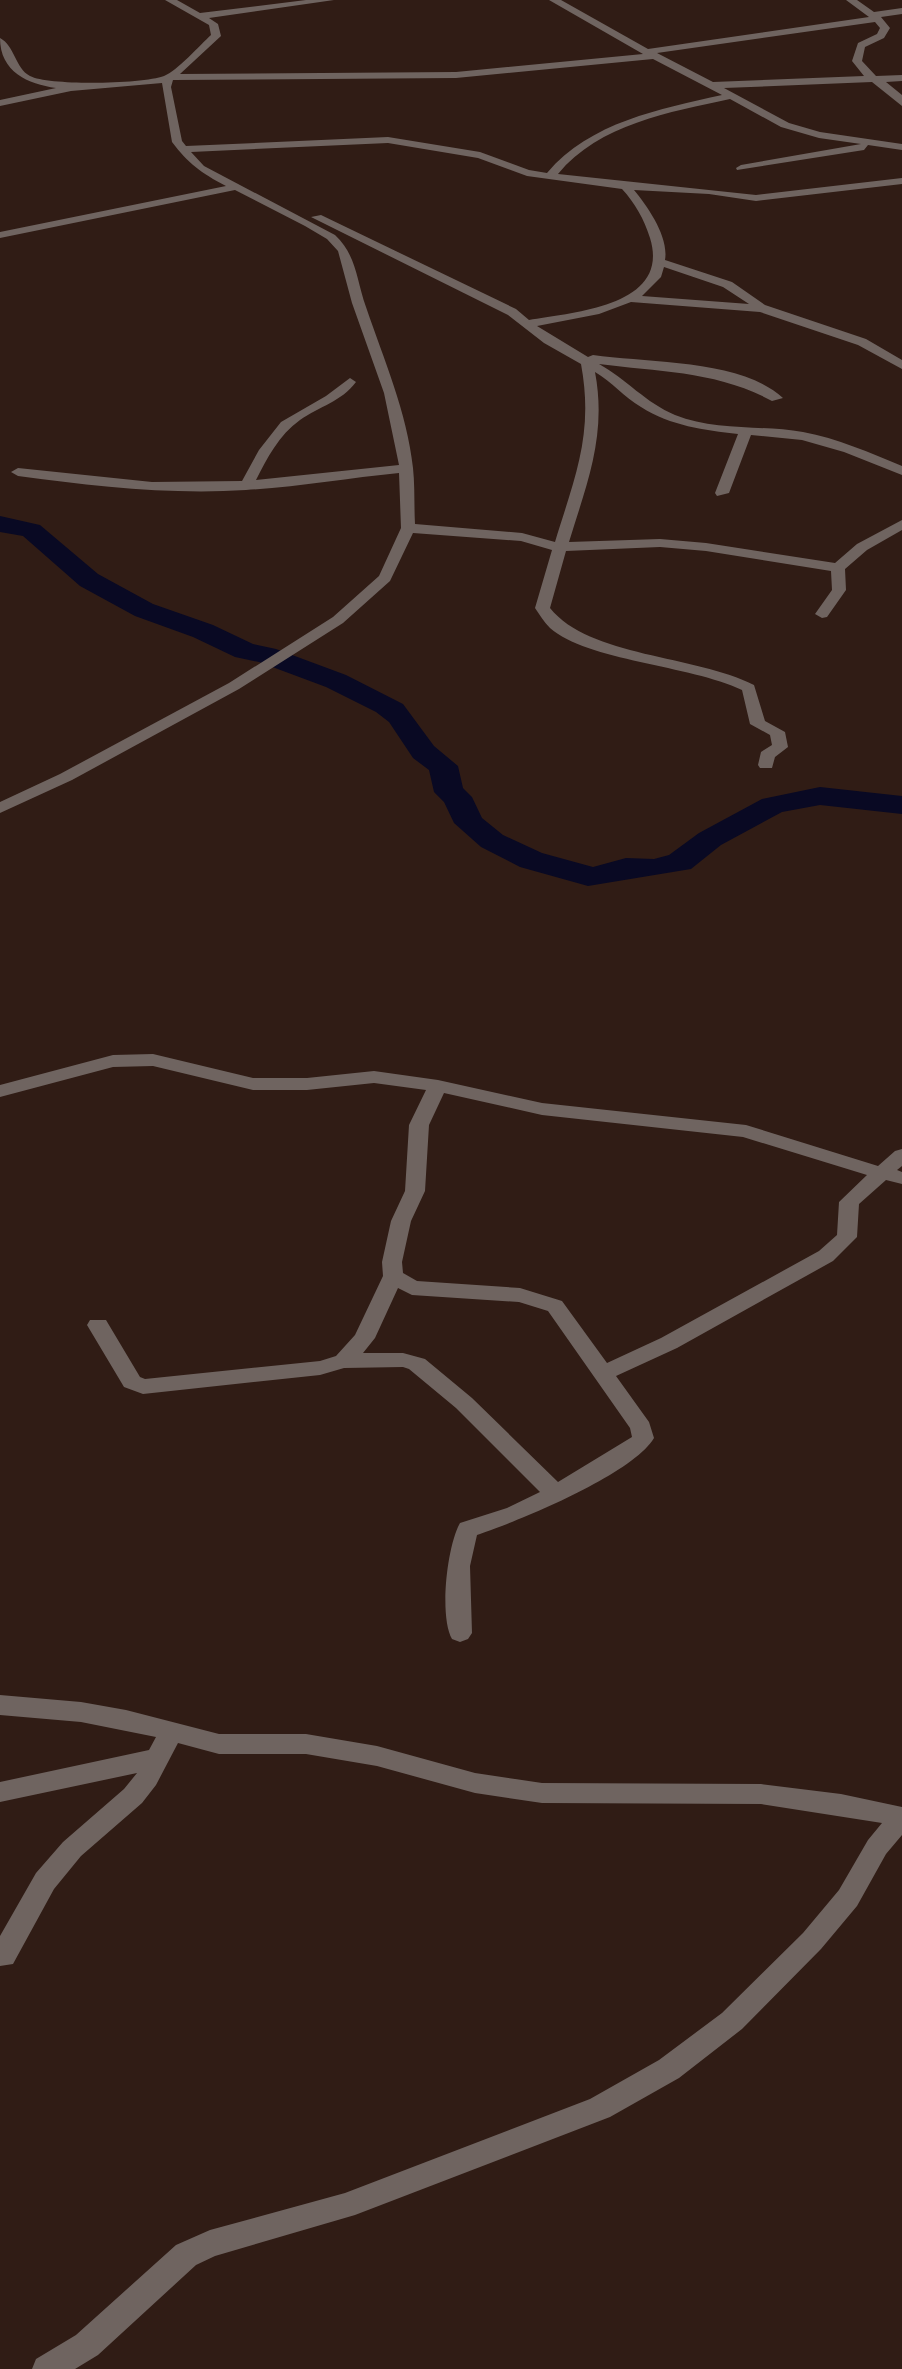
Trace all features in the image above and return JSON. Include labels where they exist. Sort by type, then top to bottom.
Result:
[{"type":"street","points":[[170,0],[213,24],[216,36],[169,78],[166,87],[181,149],[200,168],[272,203],[347,229],[512,312],[525,324],[617,379],[643,403],[672,418],[825,441],[902,471]]},
{"type":"street","points":[[200,16],[329,0]]},
{"type":"street","points":[[554,0],[650,54],[800,130],[902,147]]},
{"type":"street","points":[[851,0],[885,28],[881,36],[861,45],[857,61],[869,78],[896,92],[902,103]]},
{"type":"street","points":[[0,103],[71,88],[169,78],[456,75],[650,54],[870,21],[878,14],[902,11]]},
{"type":"street","points":[[0,41],[15,61],[19,73],[25,77],[71,88]]},
{"type":"street","points":[[0,64],[15,61]]},
{"type":"street","points":[[713,85],[902,78]]},
{"type":"street","points":[[550,176],[557,164],[596,138],[641,117],[731,96]]},
{"type":"street","points":[[741,168],[840,153],[902,135]]},
{"type":"street","points":[[181,149],[381,139],[472,153],[520,171],[550,176],[766,198],[902,181]]},
{"type":"street","points":[[625,186],[638,200],[662,246],[662,263],[655,282],[632,299]]},
{"type":"street","points":[[0,235],[236,187]]},
{"type":"street","points":[[0,808],[66,777],[234,686],[305,643],[338,620],[385,578],[408,528],[406,468],[390,393],[358,303],[344,250],[331,237],[272,203]]},
{"type":"street","points":[[662,263],[733,286],[751,297],[761,308]]},
{"type":"street","points":[[525,324],[632,299],[761,308],[862,342],[902,365]]},
{"type":"street","points":[[582,359],[713,371],[751,381],[777,398]]},
{"type":"street","points":[[582,359],[594,386],[596,420],[542,608],[551,623],[603,646],[711,670],[749,688],[758,724],[777,732],[780,747],[767,755],[766,765]]},
{"type":"street","points":[[246,486],[273,440],[291,420],[336,397],[350,382]]},
{"type":"street","points":[[722,493],[746,431]]},
{"type":"street","points":[[18,472],[130,486],[246,486],[406,468]]},
{"type":"street","points":[[838,568],[862,547],[902,524]]},
{"type":"street","points":[[408,528],[522,537],[558,547],[648,543],[690,545],[838,568]]},
{"type":"street","points":[[822,614],[839,590],[838,568]]},
{"type":"street","points":[[0,1091],[113,1061],[153,1060],[253,1084],[307,1084],[374,1077],[438,1086],[542,1109],[746,1131],[902,1178]]},
{"type":"street","points":[[344,1361],[364,1338],[393,1276],[392,1262],[401,1221],[415,1191],[419,1125],[438,1086]]},
{"type":"street","points":[[603,1373],[669,1343],[826,1256],[847,1237],[849,1202],[902,1155]]},
{"type":"street","points":[[393,1276],[412,1288],[520,1295],[555,1306],[641,1427],[643,1438],[636,1447],[556,1494],[515,1514],[468,1529],[461,1541],[459,1559],[460,1633]]},
{"type":"street","points":[[98,1325],[132,1382],[143,1387],[320,1368],[344,1361],[403,1360],[417,1364],[464,1403],[556,1494]]},
{"type":"street","points":[[0,1705],[81,1712],[219,1744],[306,1744],[377,1756],[475,1783],[542,1793],[761,1794],[841,1804],[902,1817],[877,1847],[848,1898],[812,1941],[732,2021],[669,2069],[600,2108],[357,2201],[210,2244],[186,2255],[87,2345],[47,2369]]},
{"type":"street","points":[[3,1956],[45,1881],[72,1849],[133,1796],[159,1758],[171,1732]]},
{"type":"street","points":[[0,1792],[159,1758]]},
{"type":"waterway","points":[[0,524],[31,530],[89,580],[144,610],[203,631],[245,651],[266,655],[336,681],[393,710],[424,752],[443,766],[449,792],[457,797],[469,823],[492,841],[531,860],[588,877],[614,873],[626,867],[654,868],[680,862],[710,839],[773,805],[820,796],[902,805]]}]
